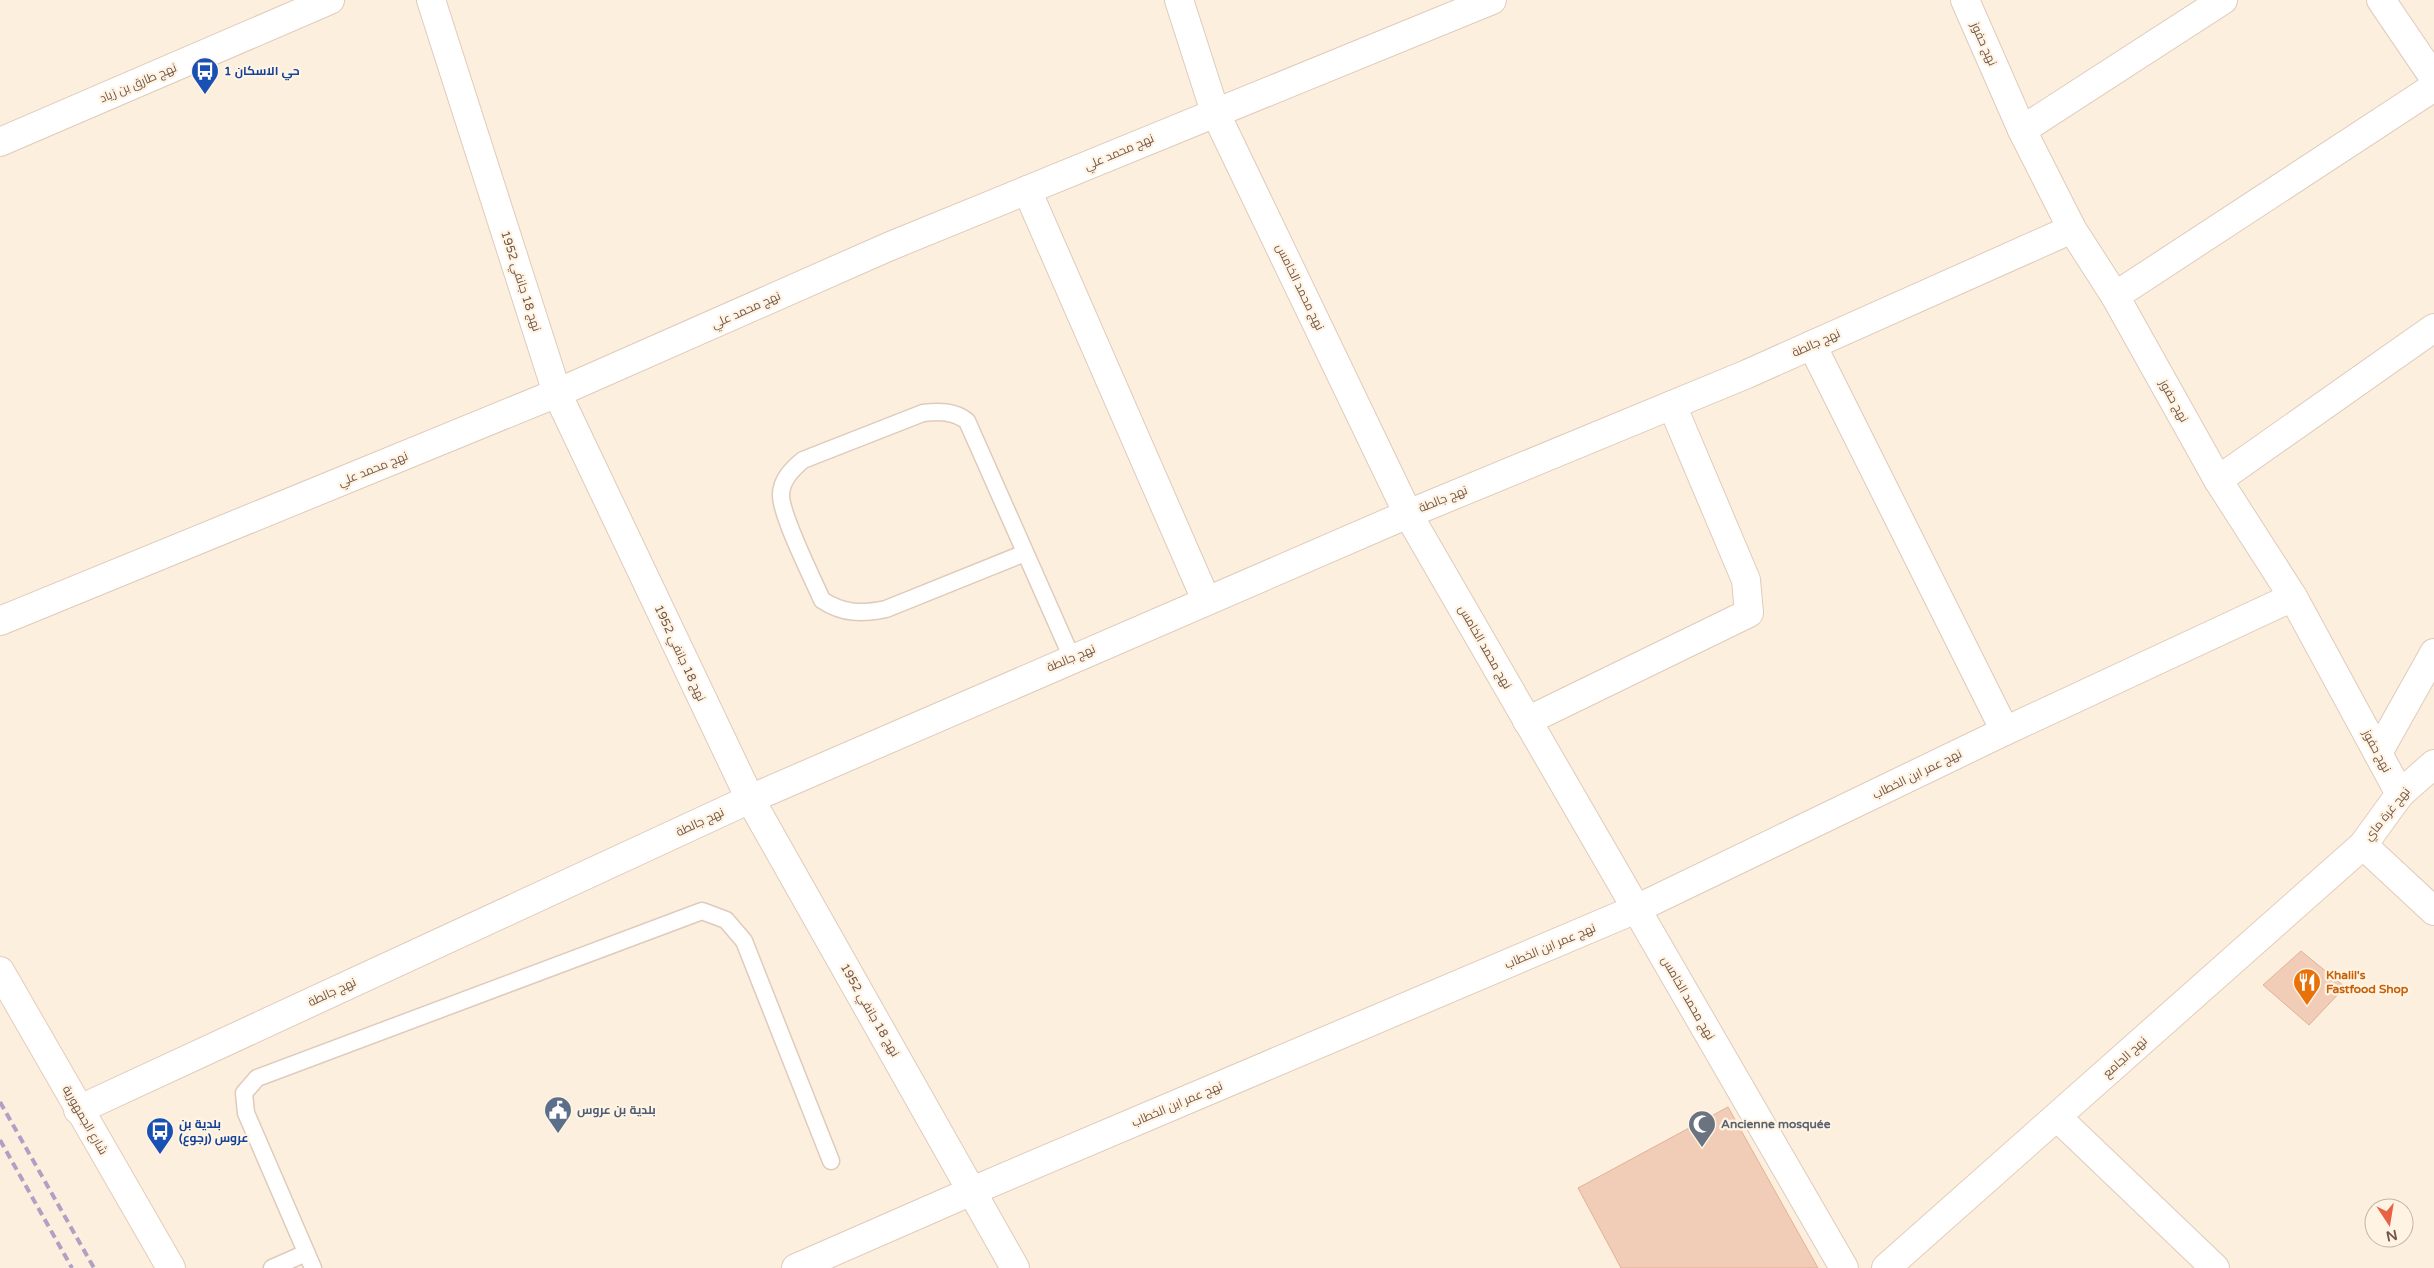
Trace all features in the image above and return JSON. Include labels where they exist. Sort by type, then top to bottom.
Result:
[{"type":"street","name":"نهج طارق بن زياد","points":[[0,142],[330,0]]},
{"type":"street","name":"نهج 18 جانفي 1952","points":[[431,0],[557,393],[750,798],[1015,1268]]},
{"type":"street","name":"نهج محمد الخامس","points":[[1179,0],[1215,112],[1408,514],[1844,1268]]},
{"type":"street","name":"نهج محمد علي","points":[[0,621],[557,393],[888,247],[1215,112],[1286,86],[1492,0]]},
{"type":"street","name":"نهج حفوز","points":[[1965,0],[2022,130],[2072,229],[2115,296],[2218,480],[2293,597],[2400,794]]},
{"type":"street","points":[[2022,130],[2223,0]]},
{"type":"street","points":[[2381,0],[2434,78]]},
{"type":"street","points":[[2115,296],[2434,87]]},
{"type":"street","points":[[1027,190],[1206,600]]},
{"type":"street","name":"نهج جالطة","points":[[78,1110],[750,798],[1206,600],[1672,405],[2072,229]]},
{"type":"street","points":[[2218,480],[2434,328]]},
{"type":"street","points":[[1812,344],[2005,731]]},
{"type":"street","points":[[1527,721],[1749,613],[1746,580],[1672,405]]},
{"type":"street","name":"نهج عمر ابن الخطاب","points":[[796,1268],[972,1191],[1636,909],[2005,731],[2293,597]]},
{"type":"street","points":[[2378,753],[2434,653]]},
{"type":"street","name":"نهج غرة ماي","points":[[2363,845],[2400,794],[2434,764]]},
{"type":"street","points":[[2363,845],[2434,911]]},
{"type":"street","name":"نهج الجامع","points":[[1886,1268],[2363,845]]},
{"type":"street","name":"شارع الجمهورية","points":[[0,971],[78,1110],[171,1268]]},
{"type":"street","points":[[2056,1118],[2215,1268]]},
{"type":"lane","points":[[1025,553],[886,609],[865,613],[834,608],[822,600],[785,512],[781,494],[785,480],[792,469],[803,460],[924,413],[938,411],[952,413],[967,421],[1072,658]]},
{"type":"lane","points":[[272,1268],[309,1261],[246,1113],[244,1093],[257,1078],[702,911],[726,920],[744,941],[831,1161]]},
{"type":"building","name":"Khalil's Fastfood Shop","points":[[2301,951],[2345,987],[2309,1025],[2263,985]]},
{"type":"building","name":"Ancienne mosquée","points":[[1728,1107],[1818,1268],[1621,1268],[1578,1188]]},
{"type":"railway","points":[[0,1102],[94,1268]]},
{"type":"railway","points":[[0,1140],[72,1268]]},
{"type":"place","name":"1 حي الاسكان","points":[[205,95]]},
{"type":"place","name":"Khalil's Fastfood Shop","points":[[2307,1006]]},
{"type":"place","name":"بلدية بن عروس","points":[[558,1134]]},
{"type":"place","name":"Ancienne mosquée","points":[[1702,1148]]},
{"type":"place","name":"بلدية بن عروس (رجوع)","points":[[160,1155]]}]
